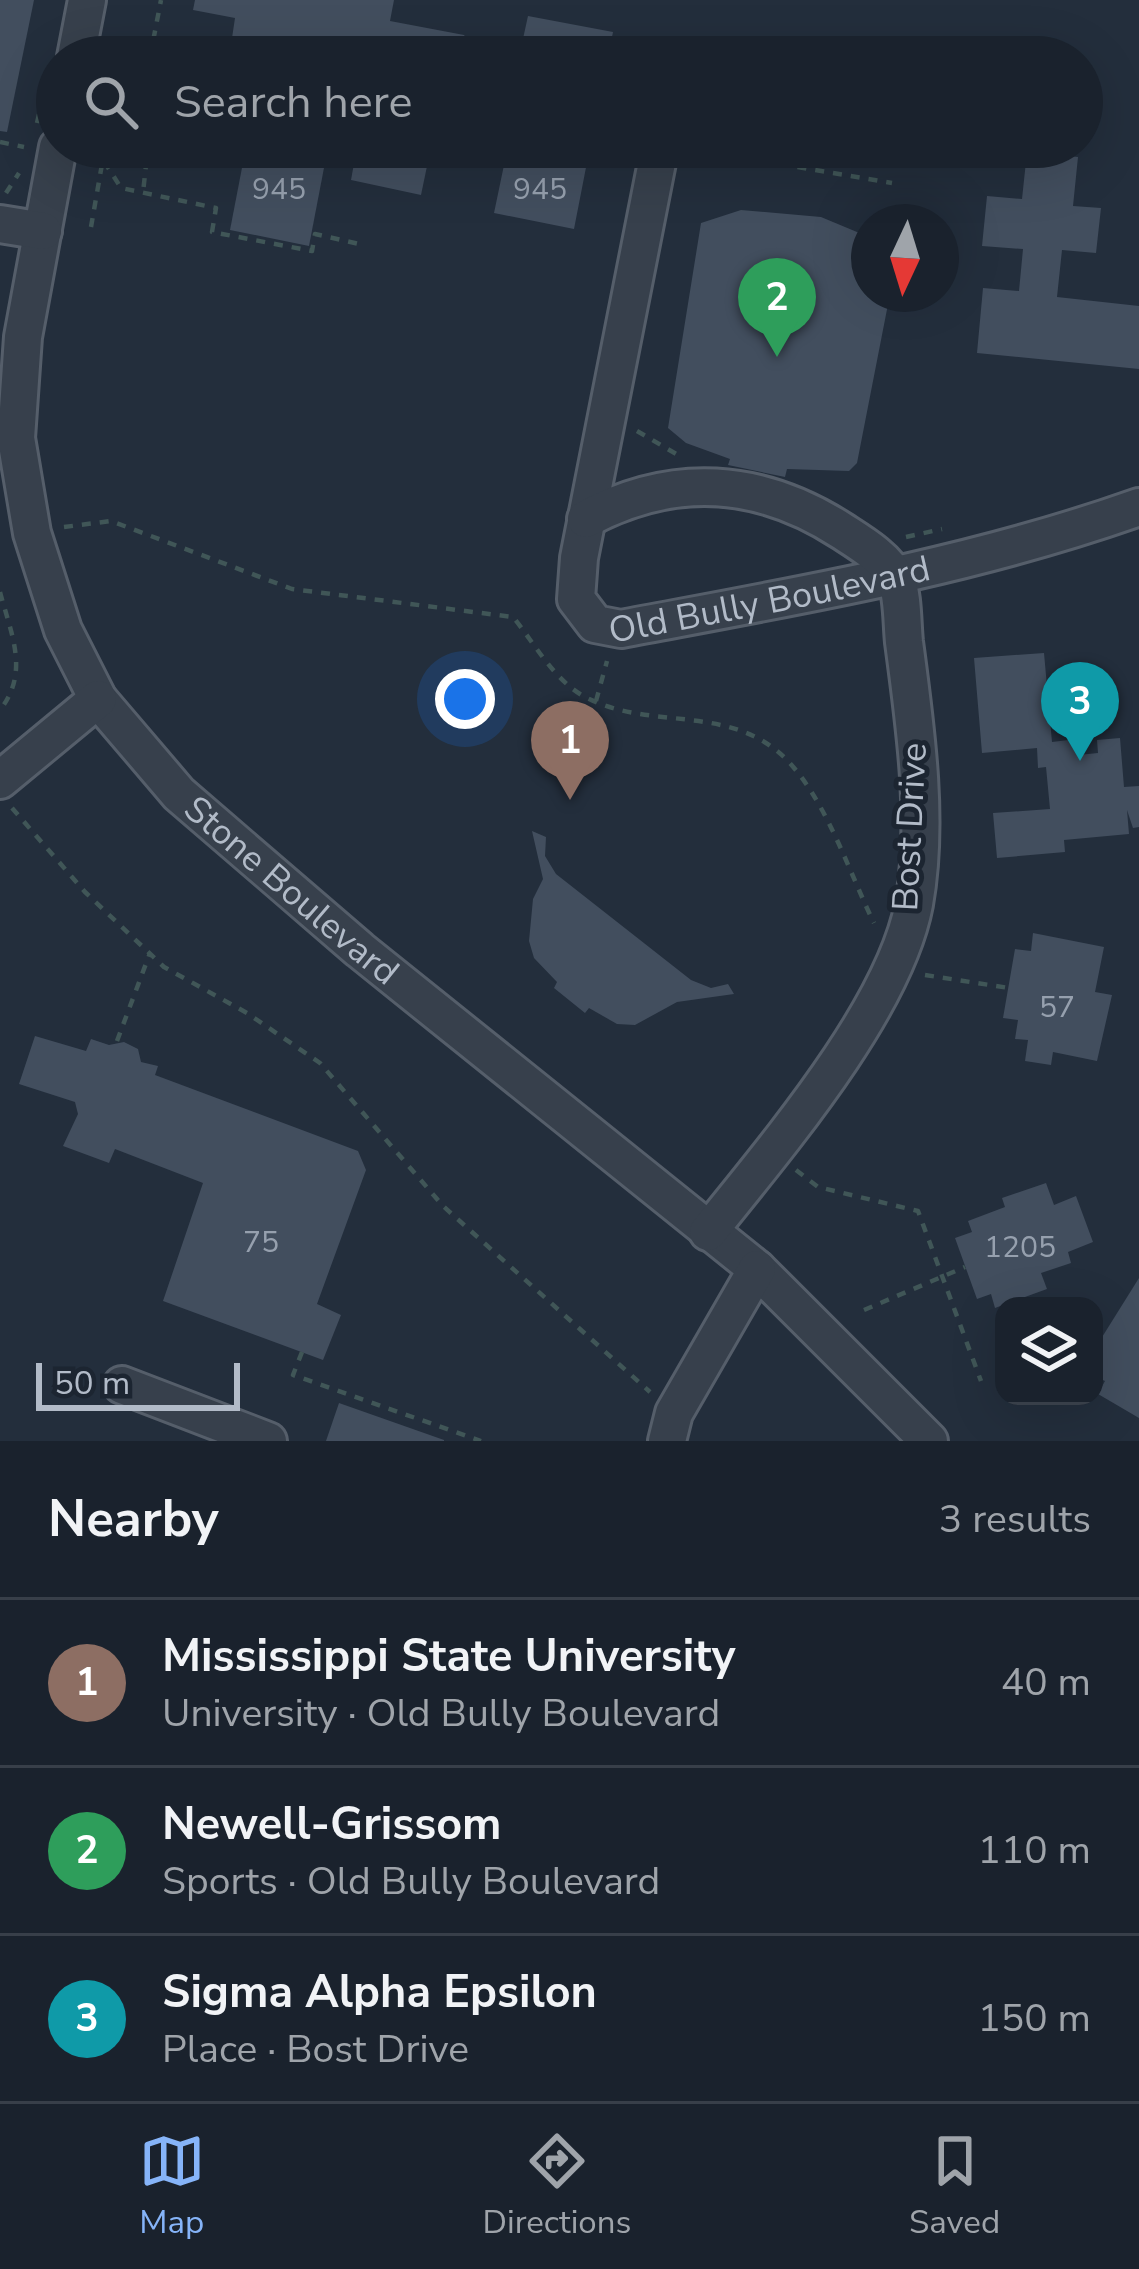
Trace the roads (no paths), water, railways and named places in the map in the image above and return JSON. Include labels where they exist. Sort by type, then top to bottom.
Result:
[{"type":"street","points":[[72,36],[88,0]]},
{"type":"street","name":"Stone Boulevard","points":[[48,168],[43,232],[23,337],[16,438],[32,533],[63,630],[98,699],[179,794],[360,950],[758,1269],[929,1441]]},
{"type":"street","points":[[625,237],[640,168]]},
{"type":"street","name":"Old Bully Boulevard","points":[[672,168],[586,519],[576,599],[595,624],[621,629],[896,578],[1043,541],[1139,508]]},
{"type":"street","points":[[1,224],[43,232]]},
{"type":"street","points":[[586,519],[652,490],[722,485],[770,494],[814,513],[865,546],[896,578]]},
{"type":"street","name":"Bost Drive","points":[[708,1232],[874,1007],[914,905],[920,761],[896,578]]},
{"type":"street","points":[[0,780],[98,699]]},
{"type":"street","points":[[670,1427],[758,1269]]},
{"type":"street","points":[[122,1385],[268,1441]]},
{"type":"place","name":"Newell-Grissom","points":[[777,357]]},
{"type":"place","name":"Sigma Alpha Epsilon","points":[[1080,761]]},
{"type":"place","name":"Mississippi State University","points":[[570,800]]}]
